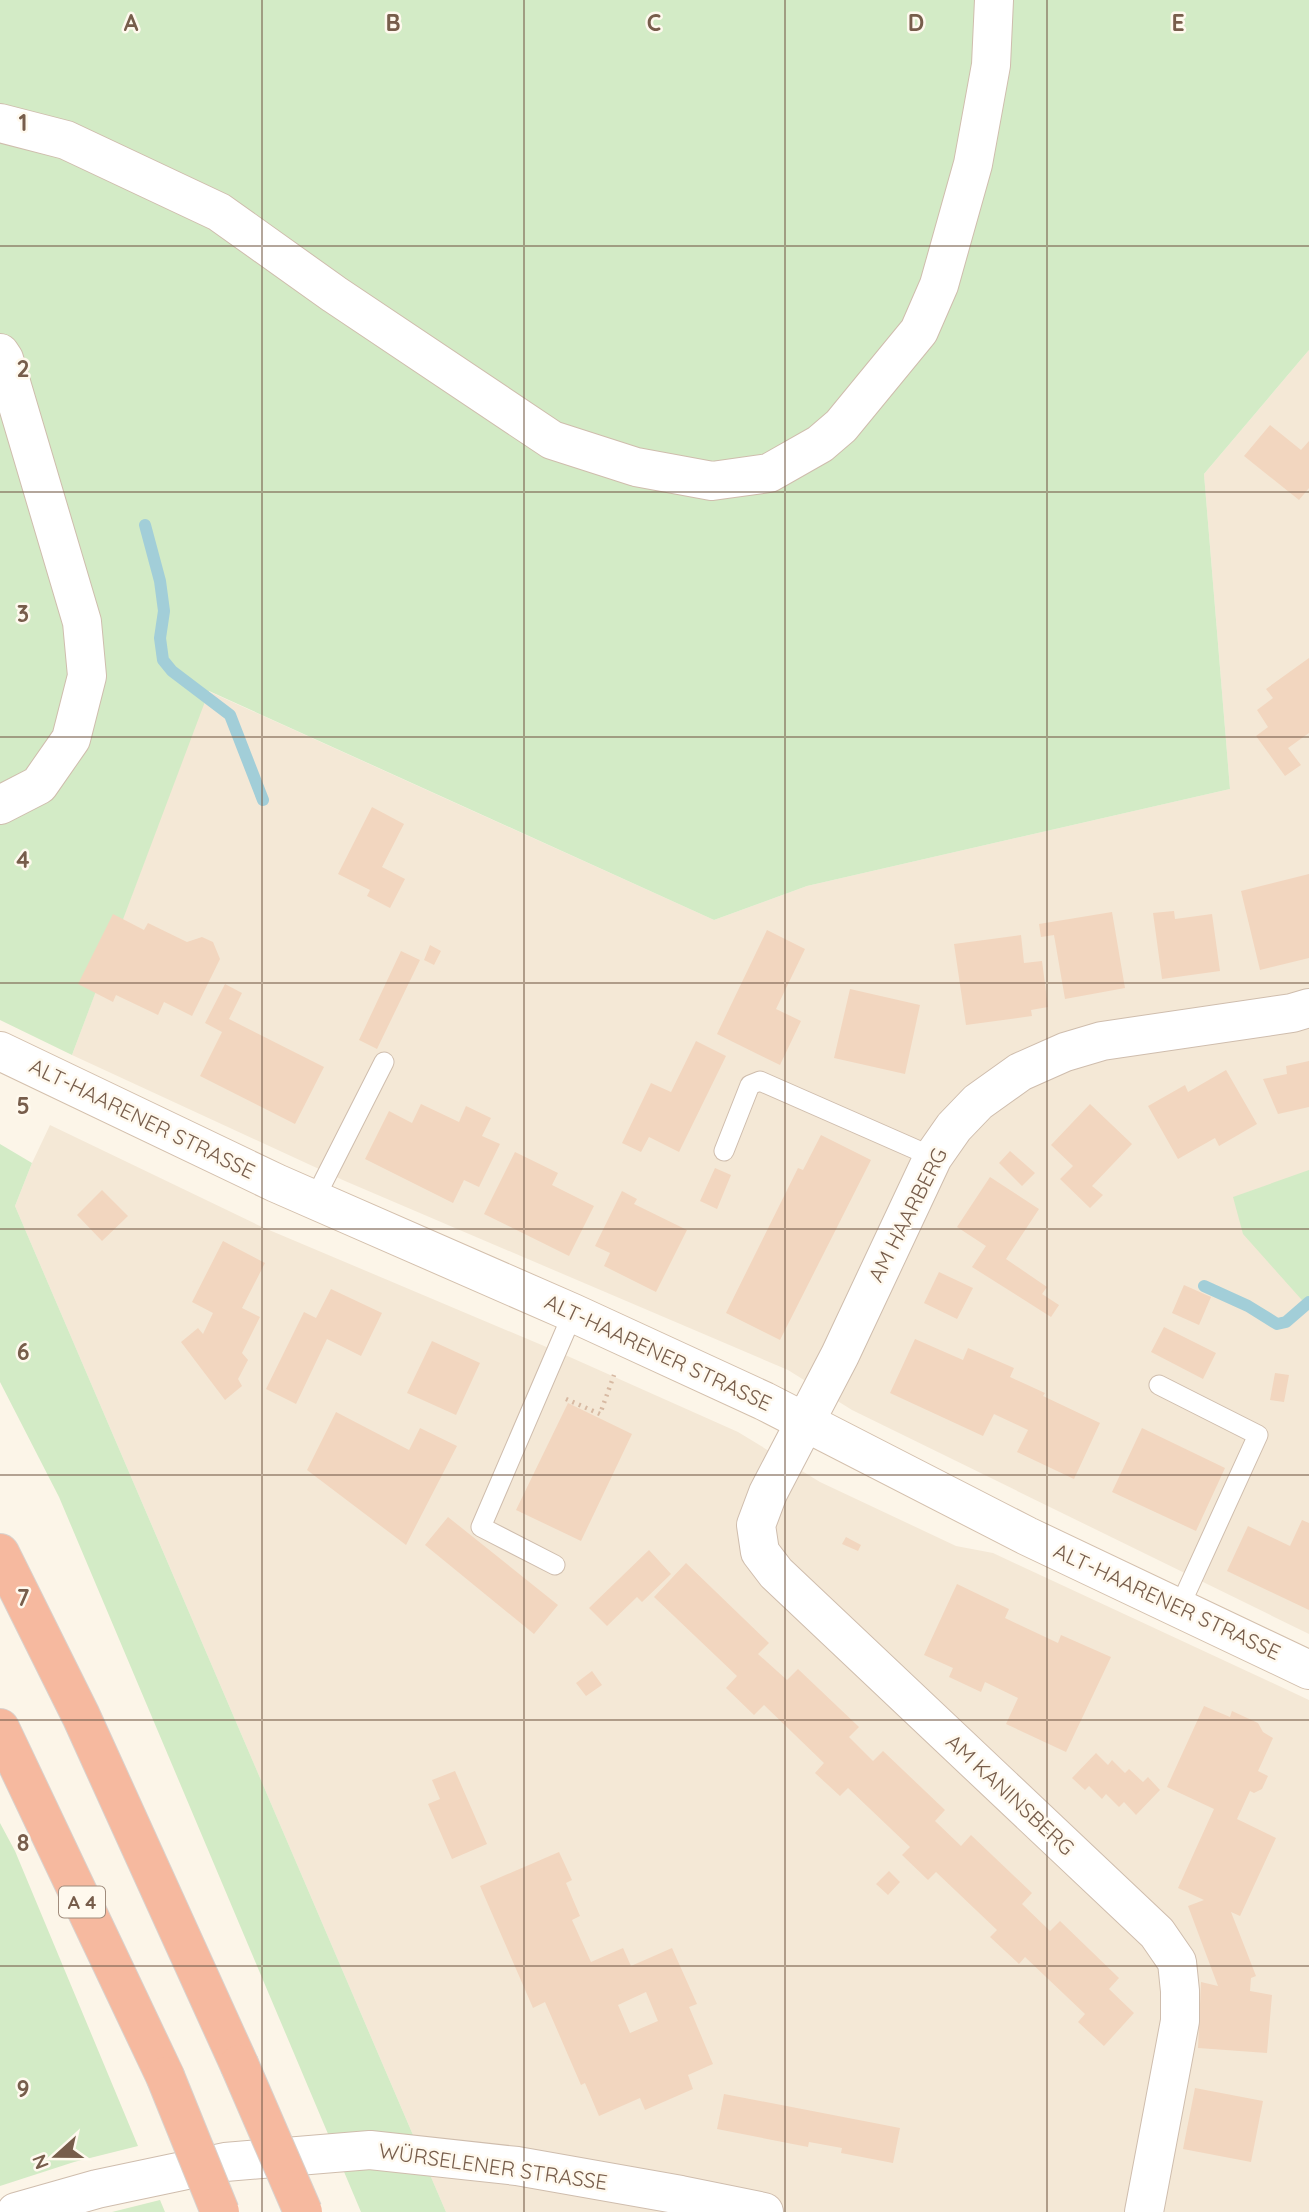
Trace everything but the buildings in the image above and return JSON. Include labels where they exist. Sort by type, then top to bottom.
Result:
[{"type":"highway","points":[[0,1553],[81,1716],[303,2212]]},
{"type":"highway","name":"A 4","points":[[0,1728],[164,2076],[220,2212]]},
{"type":"street","points":[[0,122],[66,140],[219,212],[334,294],[552,440],[636,467],[712,481],[769,473],[820,444],[841,426],[919,331],[939,285],[973,164],[991,65],[994,0]]},
{"type":"street","points":[[0,353],[82,622],[88,676],[71,738],[38,785],[0,805]]},
{"type":"street","name":"AM HAARBERG","points":[[806,1422],[933,1157],[954,1127],[978,1102],[1020,1072],[1065,1052],[1102,1041],[1292,1013],[1309,1008]]},
{"type":"street","name":"ALT-HAARENER STRASSE","points":[[0,1051],[314,1200],[573,1313],[806,1422],[1027,1536],[1309,1670]]},
{"type":"street","name":"AM KANINSBERG","points":[[806,1422],[768,1493],[756,1525],[760,1552],[776,1573],[1157,1933],[1177,1962],[1180,2021],[1144,2212]]},
{"type":"street","name":"WÜRSELENER STRASSE","points":[[16,2212],[101,2200],[225,2162],[370,2150],[517,2166],[764,2212]]},
{"type":"lane","points":[[314,1200],[384,1062]]},
{"type":"lane","points":[[724,1152],[750,1085],[760,1082],[933,1157]]},
{"type":"lane","points":[[555,1565],[481,1527],[573,1313]]},
{"type":"lane","points":[[1159,1385],[1258,1435],[1179,1608]]},
{"type":"path","points":[[562,1407],[565,1399],[600,1415],[608,1392]]},
{"type":"shaded area","points":[[1309,350],[1309,1634],[852,1410],[788,1370],[345,1181],[72,1055],[208,691],[714,920],[807,886],[1230,789],[1204,474]]},
{"type":"shaded area","points":[[50,1125],[262,1227],[563,1354],[738,1432],[820,1482],[956,1546],[993,1553],[1309,1700],[1309,2212],[446,2212],[15,1206]]},
{"type":"green space","points":[[0,0],[1309,0],[1309,350],[1204,474],[1230,789],[807,886],[714,920],[209,691],[72,1055],[0,1020]]},
{"type":"green space","points":[[0,1144],[32,1163],[15,1206],[446,2212],[361,2212],[59,1497],[0,1382]]},
{"type":"green space","points":[[1309,1170],[1309,1308],[1243,1234],[1233,1197]]},
{"type":"green space","points":[[0,1823],[15,1851],[138,2146],[74,2162],[0,2186]]},
{"type":"green space","points":[[160,2200],[165,2212],[112,2212]]},
{"type":"waterway","points":[[145,525],[160,581],[164,611],[160,638],[163,660],[172,671],[230,715],[263,800]]},
{"type":"waterway","points":[[1204,1286],[1248,1306],[1277,1324],[1286,1322],[1309,1302]]}]
